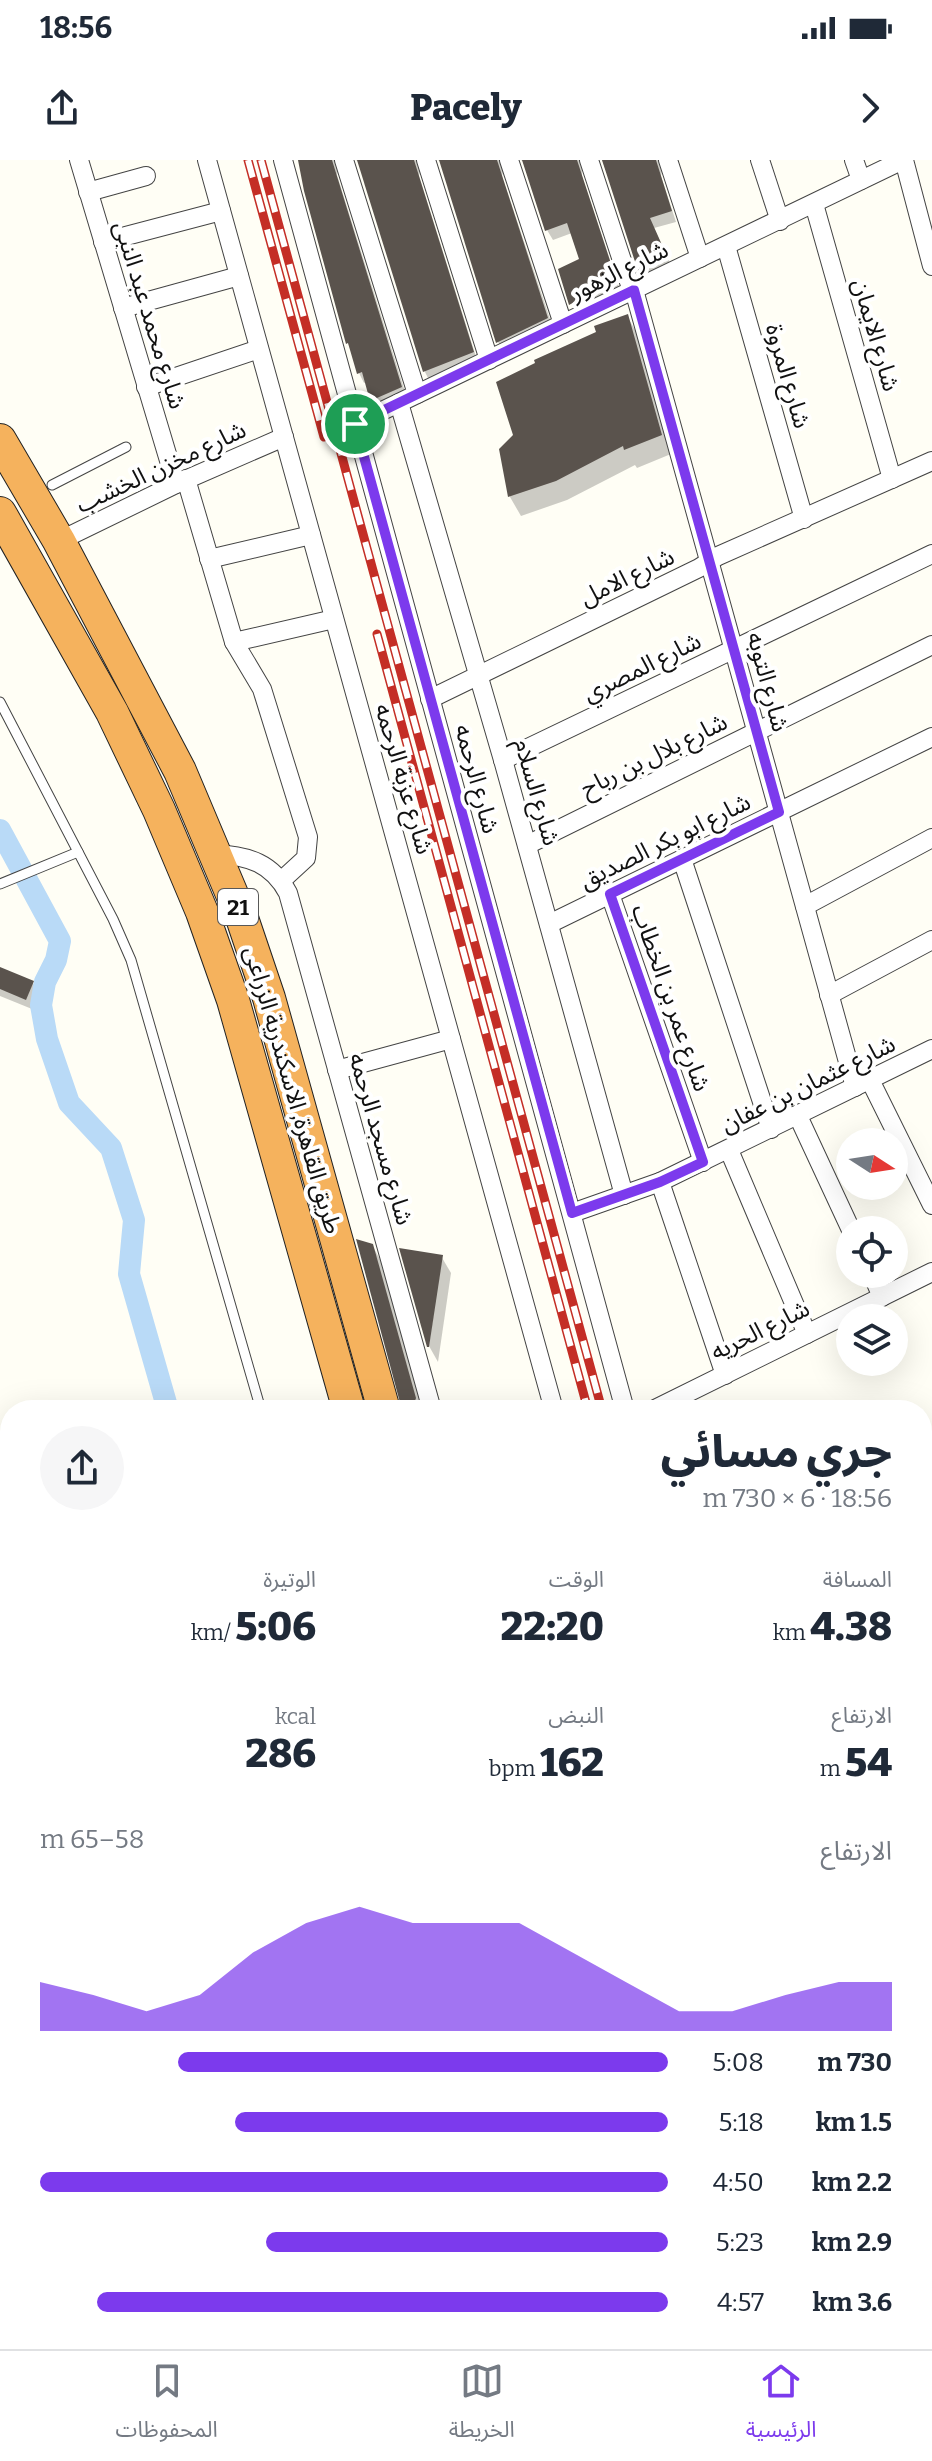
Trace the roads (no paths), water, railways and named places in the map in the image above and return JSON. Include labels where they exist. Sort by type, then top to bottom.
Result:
[{"type":"highway","name":"طريق القاهرة, الاسكندرية الزراعى","points":[[0,440],[59,541],[180,771],[242,918],[269,998],[381,1400]]},
{"type":"highway","name":"طريق القاهرة, الاسكندرية الزراعى","points":[[0,513],[112,712],[159,810],[202,912],[233,1000],[346,1400]]},
{"type":"street","name":"شارع محمد عبد النبى","points":[[79,160],[146,387],[181,481]]},
{"type":"street","name":"شارع عزبة الرحمه","points":[[207,160],[551,1400]]},
{"type":"street","name":"شارع الرحمه","points":[[283,160],[622,1400]]},
{"type":"street","points":[[344,160],[417,394]]},
{"type":"street","points":[[426,160],[489,360]]},
{"type":"street","points":[[509,160],[563,324]]},
{"type":"street","name":"شارع التوبه","points":[[589,160],[633,291],[829,995],[862,1084],[932,1205]]},
{"type":"street","points":[[668,160],[700,258]]},
{"type":"street","points":[[760,160],[780,221]]},
{"type":"street","points":[[854,160],[861,180]]},
{"type":"street","points":[[903,160],[932,266]]},
{"type":"street","name":"شارع الزهور","points":[[355,424],[903,160]]},
{"type":"street","points":[[88,192],[146,176]]},
{"type":"street","name":"شارع الايمان","points":[[814,204],[892,479]]},
{"type":"street","points":[[103,242],[221,211]]},
{"type":"street","name":"شارع المروة","points":[[726,246],[804,519]]},
{"type":"street","points":[[123,308],[239,276]]},
{"type":"street","points":[[146,387],[259,349]]},
{"type":"street","name":"شارع السلام","points":[[399,403],[479,675],[624,1195]]},
{"type":"street","name":"شارع مخزن الخشب","points":[[59,541],[181,481],[284,437]]},
{"type":"street","name":"شارع الامل","points":[[430,699],[710,561],[932,461]]},
{"type":"street","points":[[181,481],[234,642],[262,689],[310,844],[306,858],[281,881],[272,871],[249,858],[216,854]]},
{"type":"street","points":[[209,559],[311,535]]},
{"type":"street","name":"شارع المصري","points":[[503,760],[932,554]]},
{"type":"street","points":[[234,642],[334,619]]},
{"type":"street","name":"شارع بلال بن رباح","points":[[527,845],[932,645]]},
{"type":"street","name":"شارع ابو بكر الصديق","points":[[549,924],[932,737]]},
{"type":"street","points":[[805,906],[932,838]]},
{"type":"street","points":[[682,859],[771,1129]]},
{"type":"street","name":"شارع مسجد الرحمه","points":[[281,881],[288,893],[429,1400]]},
{"type":"street","name":"شارع عمر بن الخطاب","points":[[610,894],[703,1162]]},
{"type":"street","points":[[829,995],[932,940]]},
{"type":"street","points":[[337,1070],[451,1039]]},
{"type":"street","name":"شارع عثمان بن عفان","points":[[572,1213],[660,1182],[932,1049]]},
{"type":"street","points":[[798,1116],[844,1216]]},
{"type":"street","points":[[729,1150],[807,1334]]},
{"type":"street","points":[[660,1182],[725,1375]]},
{"type":"street","name":"شارع الحريه","points":[[674,1400],[932,1272]]},
{"type":"street","points":[[878,1288],[882,1297]]},
{"type":"lane","points":[[52,485],[126,447]]},
{"type":"lane","points":[[0,702],[113,919],[131,960],[258,1400]]},
{"type":"lane","points":[[0,884],[78,852]]},
{"type":"waterway","points":[[0,830],[60,941],[56,960],[45,982],[41,1005],[47,1039],[69,1103],[111,1148],[134,1220],[129,1274],[165,1400]]},
{"type":"railway","points":[[248,160],[324,437]]},
{"type":"railway","points":[[261,160],[599,1400]]},
{"type":"railway","points":[[377,634],[585,1400]]}]
